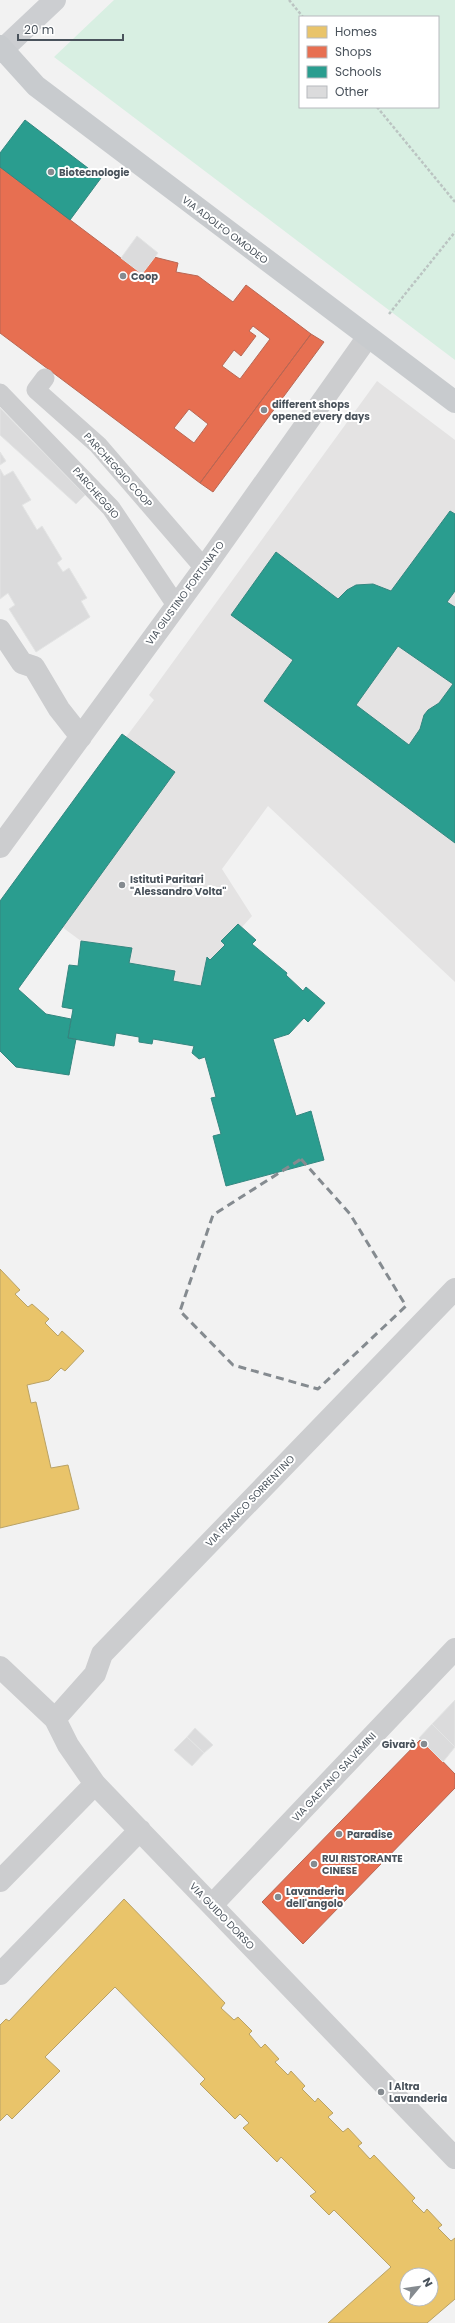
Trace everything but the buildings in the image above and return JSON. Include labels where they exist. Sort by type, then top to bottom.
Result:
[{"type":"main road","name":"VIA ADOLFO OMODEO","points":[[1,49],[36,86],[367,338],[455,402]]},
{"type":"street","points":[[1,49],[55,0]]},
{"type":"street","name":"VIA GIUSTINO FORTUNATO","points":[[0,847],[204,568],[367,338]]},
{"type":"street","points":[[0,630],[22,663],[34,666],[59,709],[81,737]]},
{"type":"street","name":"VIA FRANCO SORRENTINO","points":[[55,1719],[96,1674],[102,1654],[455,1289]]},
{"type":"street","name":"VIA GAETANO SALVEMINI","points":[[212,1905],[455,1649]]},
{"type":"street","name":"VIA GUIDO DORSO","points":[[0,1667],[55,1719],[68,1745],[95,1784],[455,2158]]},
{"type":"street","points":[[0,1881],[95,1784]]},
{"type":"street","points":[[0,1974],[140,1830]]},
{"type":"lane","name":"PARCHEGGIO COOP","points":[[45,378],[36,390],[98,446],[204,568]]},
{"type":"lane","name":"PARCHEGGIO","points":[[0,393],[61,454],[111,508],[176,605]]},
{"type":"path","points":[[289,0],[302,16]]},
{"type":"path","points":[[378,108],[455,202]]},
{"type":"path","points":[[389,314],[455,232]]},
{"type":"highlighted area","points":[[301,1159],[350,1214],[406,1306],[318,1389],[233,1365],[180,1311],[213,1215]]},
{"type":"shaded area","points":[[377,381],[455,440],[455,982],[268,806],[222,869],[252,916],[242,927],[238,924],[221,941],[225,945],[210,960],[207,958],[201,986],[173,981],[175,971],[129,963],[132,948],[81,941],[62,927],[18,989],[46,1014],[71,1019],[76,1039],[69,1075],[16,1067],[0,901],[122,734],[126,737],[154,700],[149,695]]},
{"type":"green space","points":[[114,0],[455,0],[455,360],[54,57]]},
{"type":"place","name":"Biotecnologie","points":[[51,172]]},
{"type":"place","name":"Coop","points":[[123,276]]},
{"type":"place","name":"different shops opened every days","points":[[264,410]]},
{"type":"place","name":"Istituti Paritari \"Alessandro Volta\"","points":[[122,885]]},
{"type":"place","name":"Givarò","points":[[424,1744]]},
{"type":"place","name":"Paradise","points":[[339,1834]]},
{"type":"place","name":"RUI RISTORANTE CINESE","points":[[314,1864]]},
{"type":"place","name":"Lavanderia dell'angolo","points":[[278,1897]]},
{"type":"place","name":"l Altra Lavanderia","points":[[381,2092]]}]
